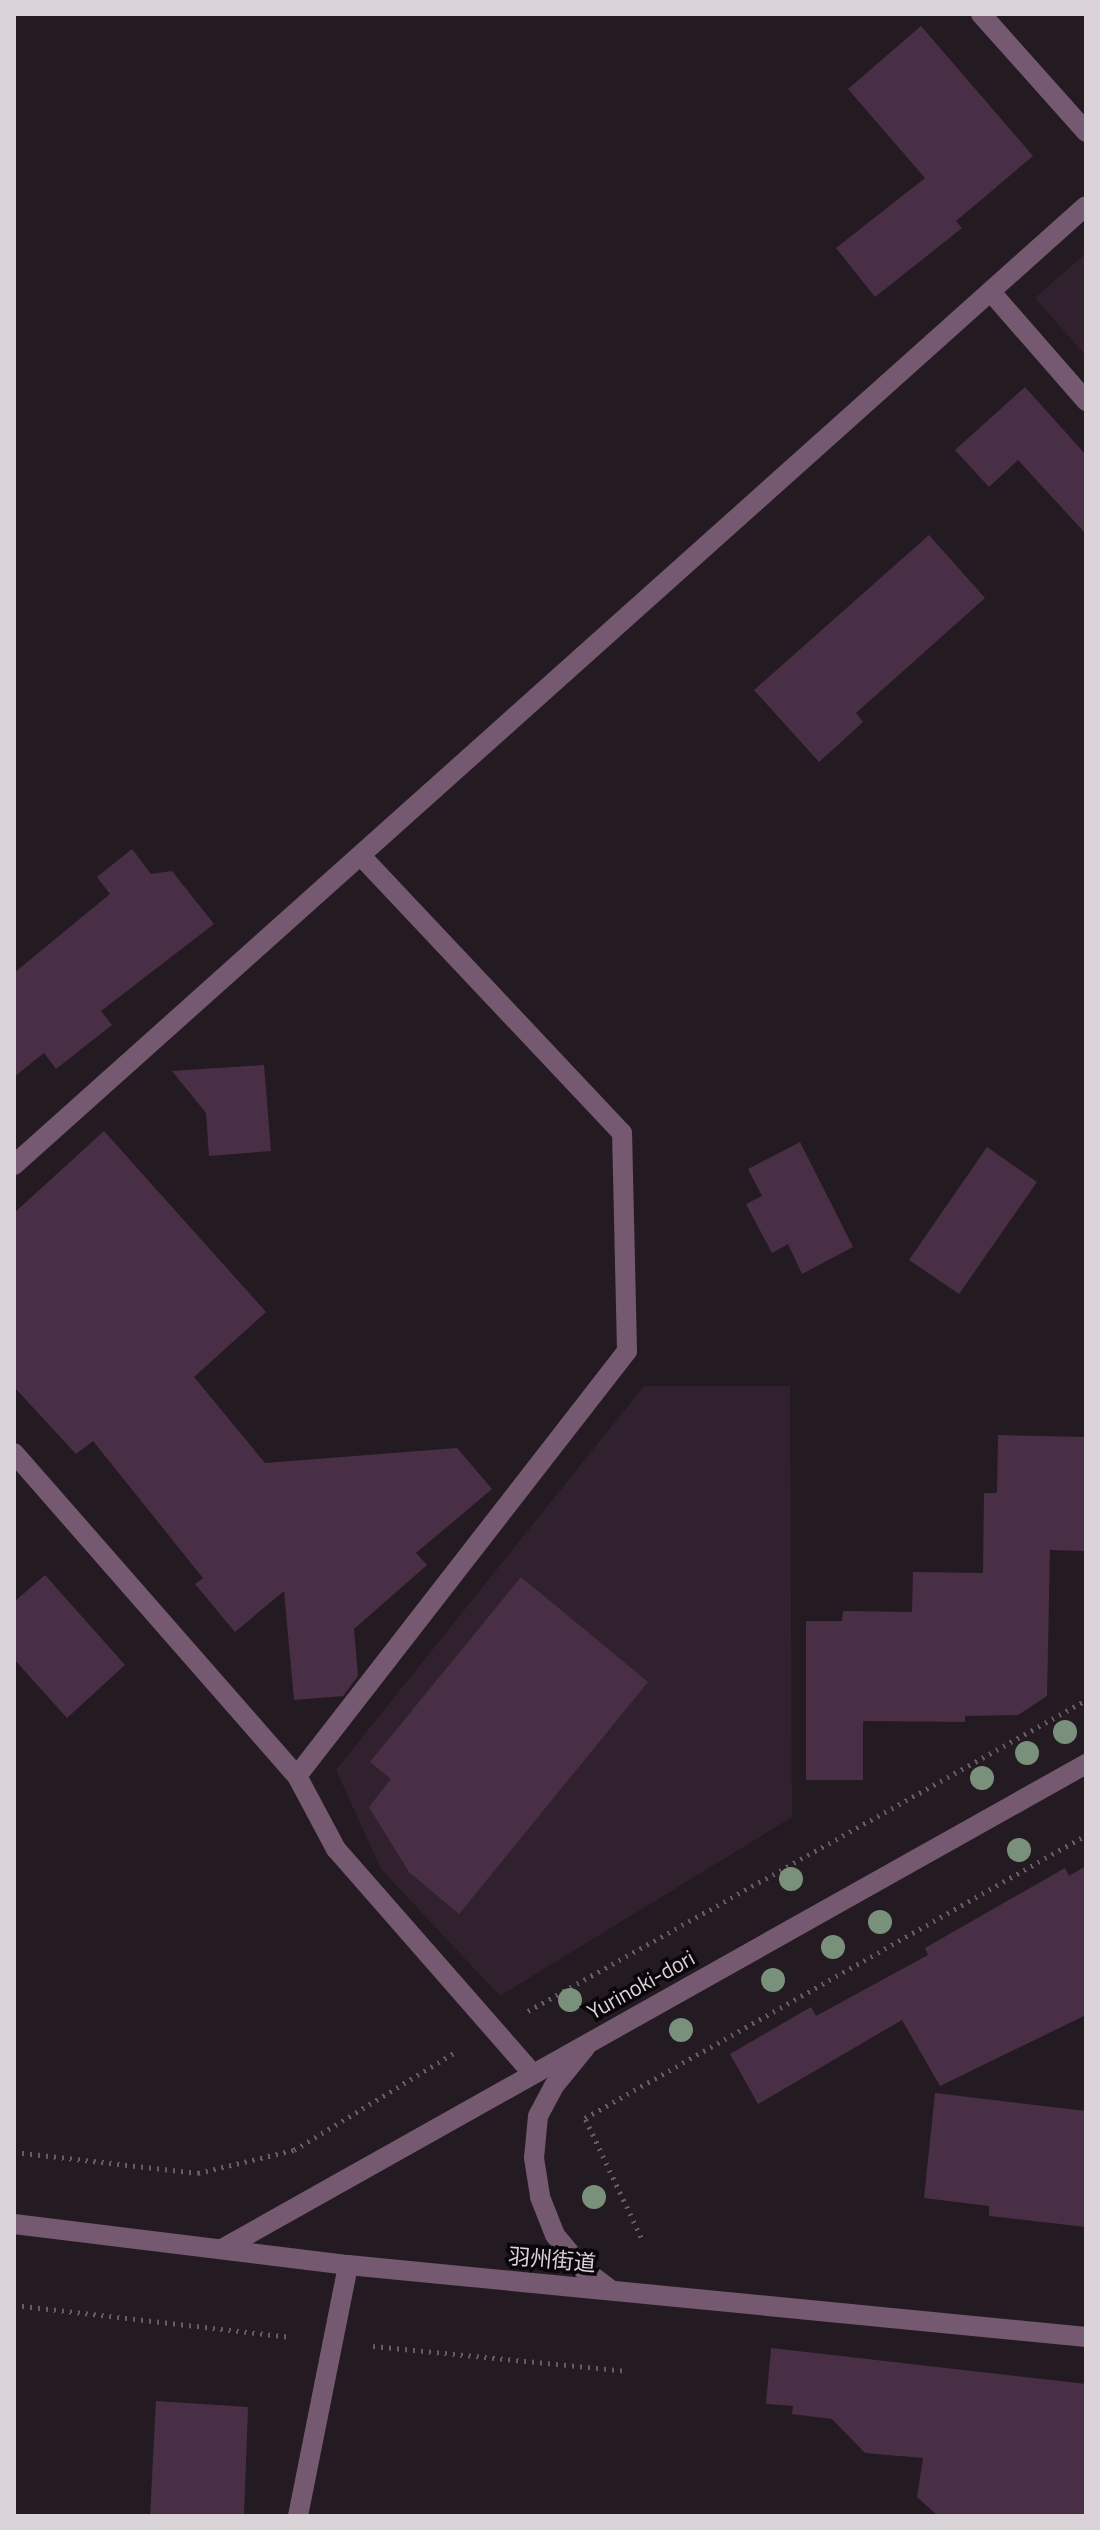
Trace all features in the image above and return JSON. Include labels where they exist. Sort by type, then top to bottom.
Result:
[{"type":"street","points":[[981,14],[1086,132]]},
{"type":"street","points":[[14,1165],[362,857],[1086,206]]},
{"type":"street","points":[[991,292],[1086,401]]},
{"type":"street","points":[[297,1776],[627,1351],[622,1133],[362,857]]},
{"type":"street","points":[[14,1453],[297,1776],[336,1849],[532,2073]]},
{"type":"street","name":"Yurinoki-dori","points":[[222,2249],[1086,1764]]},
{"type":"street","points":[[593,2039],[554,2086],[538,2116],[534,2158],[540,2197],[555,2235],[583,2269],[610,2289]]},
{"type":"street","name":"羽州街道","points":[[14,2224],[348,2265],[1086,2337]]},
{"type":"street","points":[[298,2516],[348,2265]]},
{"type":"path","points":[[14,2152],[198,2173],[294,2150],[493,2031],[1086,1700]]},
{"type":"path","points":[[641,2237],[585,2118],[1086,1835]]},
{"type":"shaded area","points":[[1086,253],[1086,356],[1035,298]]},
{"type":"shaded area","points":[[644,1386],[790,1386],[792,1817],[500,1996],[381,1869],[336,1770]]},
{"type":"building","points":[[921,26],[1033,156],[956,221],[962,228],[875,297],[836,248],[925,178],[848,89]]},
{"type":"building","points":[[1025,387],[1086,455],[1086,534],[1018,460],[989,487],[955,450]]},
{"type":"building","points":[[929,535],[985,598],[856,713],[863,722],[819,762],[754,690]]},
{"type":"building","points":[[132,849],[151,874],[172,871],[214,924],[101,1011],[112,1025],[56,1069],[44,1053],[14,1077],[14,973],[110,894],[97,877]]},
{"type":"building","points":[[264,1065],[271,1151],[209,1156],[206,1113],[172,1071]]},
{"type":"building","points":[[104,1131],[266,1312],[194,1377],[265,1463],[457,1448],[492,1489],[416,1553],[427,1565],[354,1629],[358,1676],[343,1696],[294,1700],[284,1591],[235,1632],[195,1584],[203,1578],[93,1441],[76,1454],[14,1387],[14,1213]]},
{"type":"building","points":[[800,1142],[853,1247],[802,1274],[788,1244],[772,1253],[746,1204],[762,1196],[748,1169]]},
{"type":"building","points":[[987,1147],[1037,1182],[959,1294],[909,1260]]},
{"type":"building","points":[[998,1435],[1086,1437],[1086,1551],[1050,1550],[1047,1696],[1018,1715],[965,1716],[965,1722],[863,1721],[863,1780],[806,1780],[806,1621],[842,1621],[843,1611],[912,1612],[913,1572],[983,1573],[984,1493],[997,1493]]},
{"type":"building","points":[[45,1575],[125,1665],[67,1718],[14,1659],[14,1602]]},
{"type":"building","points":[[521,1577],[648,1682],[459,1914],[409,1872],[369,1807],[391,1779],[370,1762]]},
{"type":"building","points":[[1086,1866],[1086,2015],[940,2086],[902,2020],[758,2104],[730,2054],[811,2007],[816,2016],[928,1955],[925,1948],[1065,1868],[1069,1876]]},
{"type":"building","points":[[935,2093],[1086,2111],[1086,2227],[989,2216],[989,2206],[924,2198]]},
{"type":"building","points":[[771,2348],[1086,2384],[1086,2516],[938,2516],[917,2497],[923,2458],[865,2453],[832,2419],[792,2414],[793,2406],[766,2404]]},
{"type":"building","points":[[156,2401],[248,2407],[244,2516],[150,2516]]}]
